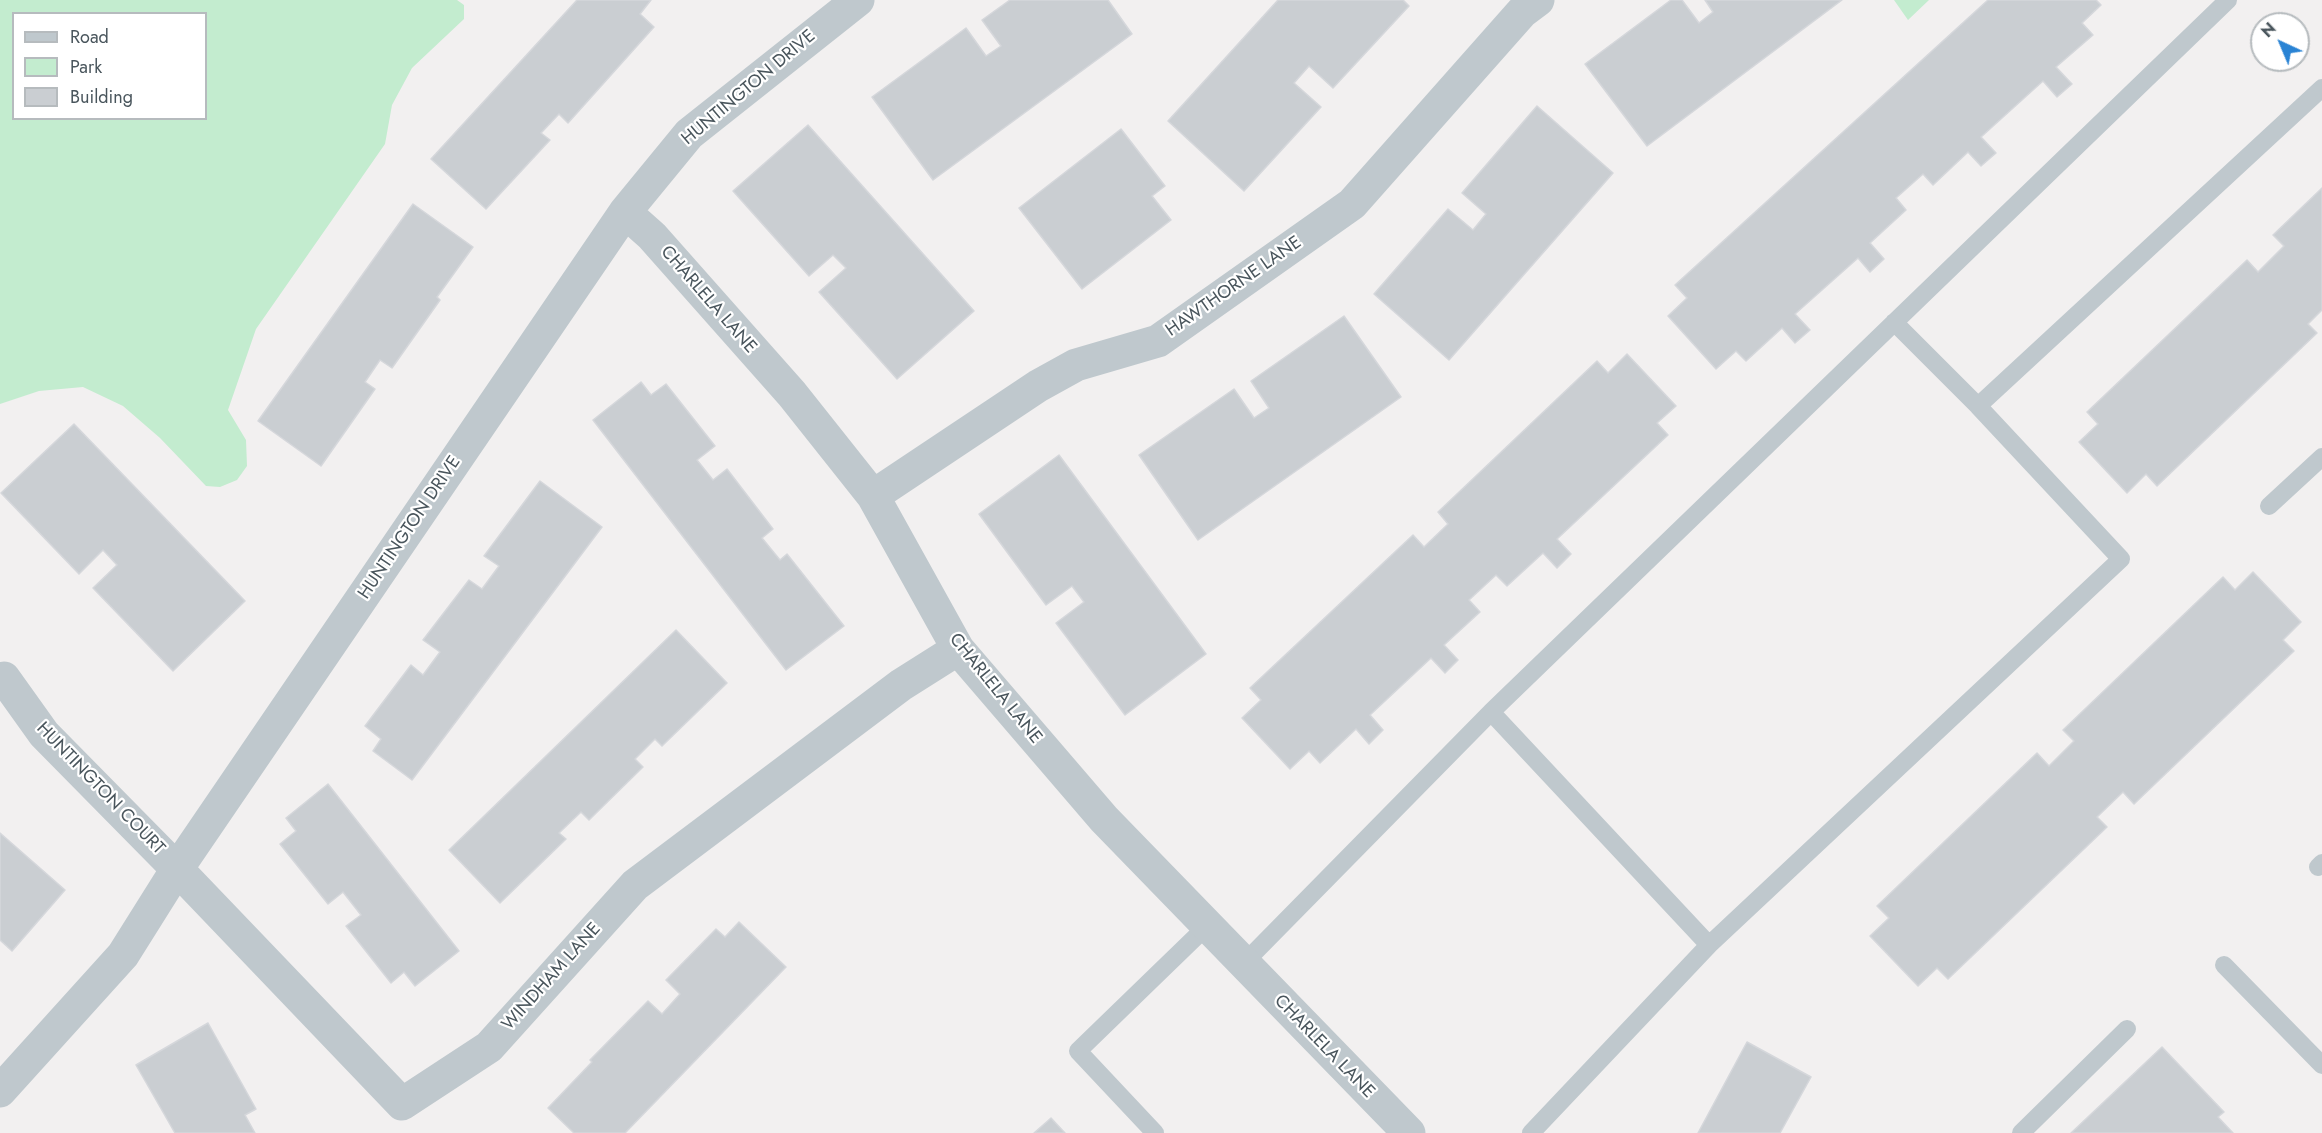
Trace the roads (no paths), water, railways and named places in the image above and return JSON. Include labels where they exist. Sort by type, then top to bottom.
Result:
[{"type":"street","name":"HUNTINGTON DRIVE","points":[[0,1091],[123,955],[177,869],[625,212],[689,134],[858,0]]},
{"type":"street","name":"HAWTHORNE LANE","points":[[873,496],[1038,386],[1076,365],[1158,341],[1352,204],[1522,12],[1538,0]]},
{"type":"street","name":"CHARLELA LANE","points":[[625,212],[652,236],[792,394],[873,496],[958,648],[1104,819],[1409,1133]]},
{"type":"street","name":"WINDHAM LANE","points":[[177,869],[402,1104],[489,1047],[635,885],[901,685],[958,648]]},
{"type":"street","name":"HUNTINGTON COURT","points":[[4,678],[44,734],[177,869]]},
{"type":"lane","points":[[1243,964],[1491,712],[2228,0]]},
{"type":"lane","points":[[1978,406],[2322,88]]},
{"type":"lane","points":[[1531,1133],[1709,945],[2121,559],[1978,406],[1894,322]]},
{"type":"lane","points":[[2269,506],[2322,457]]},
{"type":"lane","points":[[1491,712],[1709,945]]},
{"type":"lane","points":[[1155,1133],[1078,1051],[1207,926]]},
{"type":"lane","points":[[2224,965],[2322,1065]]},
{"type":"lane","points":[[2021,1133],[2127,1029]]}]
